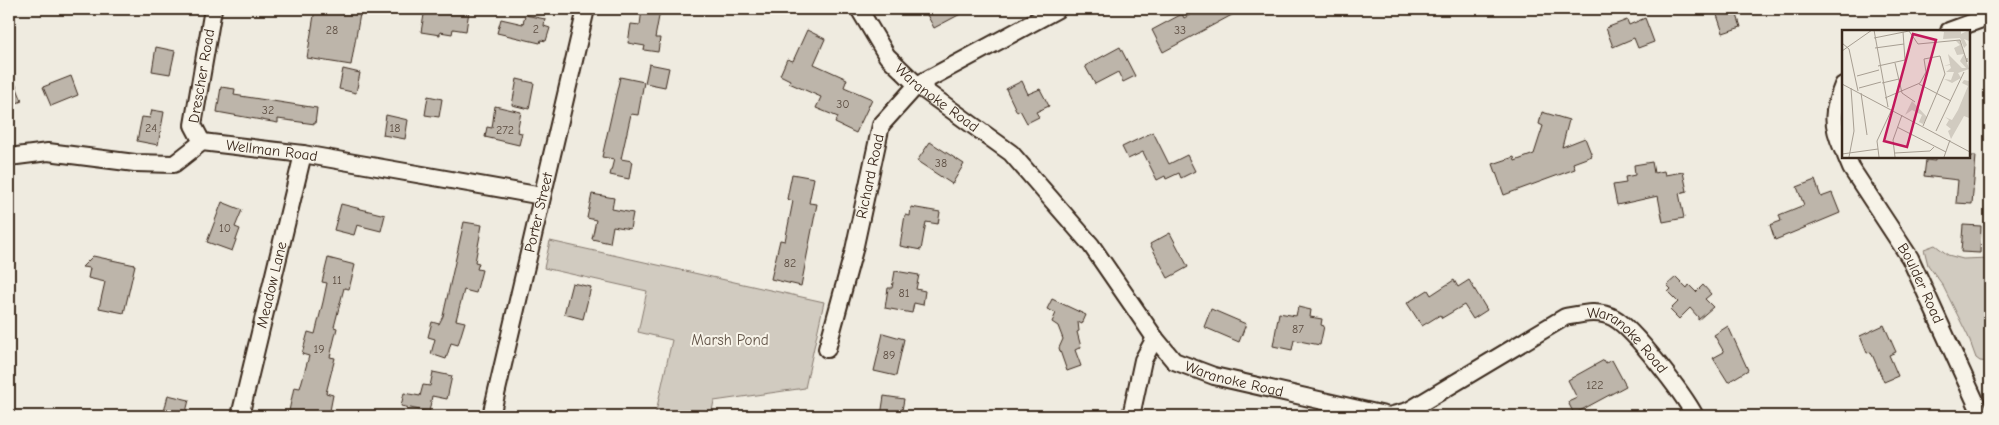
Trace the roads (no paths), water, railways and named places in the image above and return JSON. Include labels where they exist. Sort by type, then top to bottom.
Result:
[{"type":"street","name":"Drescher Road","points":[[202,142],[193,125],[213,9]]},
{"type":"street","name":"Porter Street","points":[[491,416],[586,9]]},
{"type":"street","name":"Waranoke Road","points":[[859,9],[887,56],[916,85],[1011,153],[1091,245],[1155,338],[1174,361],[1214,376],[1389,416],[1408,411],[1565,317],[1589,312],[1613,317],[1628,329],[1686,398],[1694,416]]},
{"type":"street","name":"Richard Road","points":[[827,349],[854,250],[881,125],[916,85],[1058,9]]},
{"type":"street","points":[[1952,30],[1990,16]]},
{"type":"street","points":[[1842,88],[1834,108],[1835,133],[1842,148]]},
{"type":"street","name":"Wellman Road","points":[[202,142],[303,154],[542,196]]},
{"type":"street","points":[[9,157],[48,152],[135,163],[174,164],[202,142]]},
{"type":"street","name":"Meadow Lane","points":[[240,416],[303,154]]},
{"type":"street","name":"Boulder Road","points":[[1847,158],[1851,168],[1910,258],[1982,416]]},
{"type":"street","points":[[1131,416],[1143,360],[1155,338]]},
{"type":"park label","name":"Marsh Pond","points":[[730,340]]}]
